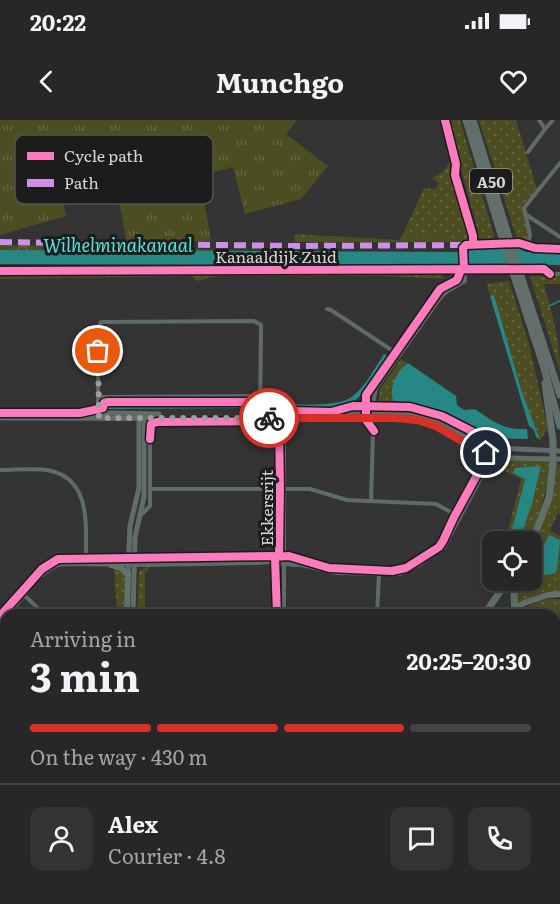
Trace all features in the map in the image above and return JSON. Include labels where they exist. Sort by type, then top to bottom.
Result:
[{"type":"highway","name":"A50","points":[[466,120],[560,395]]},
{"type":"highway","name":"A50","points":[[473,120],[506,241]]},
{"type":"highway","name":"A50","points":[[518,276],[560,426]]},
{"type":"highway","name":"A50","points":[[536,531],[549,498],[553,464],[553,441],[545,391],[544,368]]},
{"type":"highway","points":[[111,565],[121,568],[128,574],[127,609]]},
{"type":"highway","points":[[488,609],[500,591]]},
{"type":"highway","points":[[511,609],[515,591]]},
{"type":"highway","points":[[516,609],[524,603],[560,594]]},
{"type":"main road","points":[[284,417],[332,415],[355,411],[426,416],[475,441],[497,448],[560,451]]},
{"type":"main road","points":[[0,418],[99,416],[409,419],[436,426],[472,447],[493,455],[507,458],[560,459]]},
{"type":"main road","points":[[128,574],[144,487],[141,417]]},
{"type":"main road","points":[[133,609],[130,526],[139,488],[141,417]]},
{"type":"street","points":[[539,120],[545,129]]},
{"type":"street","points":[[528,152],[553,120]]},
{"type":"street","points":[[528,246],[530,235],[524,214],[525,207],[560,163]]},
{"type":"street","points":[[524,214],[560,237]]},
{"type":"street","points":[[371,501],[376,388],[440,298],[465,280],[463,252],[466,245],[560,249]]},
{"type":"street","points":[[550,274],[560,274]]},
{"type":"street","points":[[327,309],[399,355]]},
{"type":"street","points":[[99,416],[99,324],[104,321],[255,321],[261,325],[260,417]]},
{"type":"street","points":[[98,397],[260,396]]},
{"type":"street","name":"Ekkersrijt","points":[[284,417],[284,609]]},
{"type":"street","points":[[140,517],[150,506],[150,439]]},
{"type":"street","name":"Ekkersrijt","points":[[131,563],[284,562],[336,573],[400,574],[444,547],[497,448]]},
{"type":"street","points":[[0,470],[50,471],[64,477],[76,488],[82,496],[86,515],[86,564]]},
{"type":"street","points":[[142,504],[151,489]]},
{"type":"street","name":"Ekkersrijt","points":[[151,489],[310,489],[347,500],[436,504],[460,517]]},
{"type":"street","points":[[86,564],[98,561],[131,563]]},
{"type":"street","points":[[13,609],[45,572],[53,566],[131,563]]},
{"type":"street","points":[[377,609],[379,574]]},
{"type":"street","points":[[25,596],[39,609]]},
{"type":"green space","points":[[0,120],[297,120],[286,134],[328,166],[301,199],[245,214],[233,167],[213,172],[213,135],[15,135],[15,204],[64,204],[66,216],[0,235]]},
{"type":"green space","points":[[448,120],[460,120],[496,242],[477,244],[475,237],[479,235]]},
{"type":"green space","points":[[479,120],[516,120],[537,189],[522,206],[529,235],[527,241],[518,242]]},
{"type":"green space","points":[[453,157],[455,164],[453,171],[470,242],[446,242],[444,236],[402,236],[424,188],[435,189],[439,183],[432,178],[444,171]]},
{"type":"green space","points":[[120,204],[205,204],[211,241],[127,243]]},
{"type":"green space","points":[[294,234],[399,240],[402,236],[444,236],[446,242],[295,242]]},
{"type":"green space","points":[[0,245],[309,252],[0,250]]},
{"type":"green space","points":[[443,272],[443,278],[448,279],[381,276],[219,276],[197,281],[191,276],[0,279],[0,273]]},
{"type":"green space","points":[[530,276],[560,276],[560,284],[544,284],[553,316],[560,371]]},
{"type":"green space","points":[[509,281],[529,344],[548,429],[540,440],[521,389],[494,296],[490,296],[487,284]]},
{"type":"green space","points":[[401,359],[408,363],[405,364],[394,402],[378,405],[380,389]]},
{"type":"green space","points":[[495,458],[550,461],[543,502],[532,531],[523,531],[541,466],[525,479],[512,531],[508,531],[521,479],[491,464]]},
{"type":"green space","points":[[557,465],[560,465],[560,514],[558,513],[550,531],[560,536],[560,592],[536,596],[516,603],[518,591],[542,591],[542,575],[554,573],[557,569],[549,536],[542,550],[542,531],[540,531]]},
{"type":"green space","points":[[114,567],[126,577],[125,609],[117,609]]},
{"type":"green space","points":[[148,567],[148,571],[145,572],[145,609],[137,609],[139,571]]},
{"type":"green space","points":[[560,599],[560,609],[523,609],[537,602]]},
{"type":"water","points":[[492,248],[518,248],[526,252],[560,252],[560,265],[462,264],[457,267],[0,264],[0,250],[464,252]]},
{"type":"water","points":[[494,295],[521,389],[540,440],[529,426],[490,296]]},
{"type":"water","points":[[384,354],[388,356],[365,390],[353,401],[321,409],[275,408],[273,406],[278,404],[328,404],[346,400],[362,387]]},
{"type":"water","points":[[408,363],[456,396],[457,405],[464,410],[475,409],[505,427],[527,429],[528,439],[496,438],[474,430],[435,409],[393,401],[394,380]]},
{"type":"water","points":[[106,405],[248,405],[248,408],[106,409]]},
{"type":"water","points":[[541,466],[523,531],[512,531],[525,479],[513,473],[515,468]]},
{"type":"water","points":[[549,535],[560,540],[555,573],[542,576],[542,549]]},
{"type":"waterway","points":[[447,120],[459,166]]},
{"type":"waterway","points":[[549,306],[560,301]]},
{"type":"marked path","points":[[0,242],[292,246],[466,245]]},
{"type":"cycle path","points":[[445,120],[456,164],[455,175],[473,236],[473,244]]},
{"type":"cycle path","points":[[464,269],[463,248],[466,245],[519,243],[535,248],[560,249]]},
{"type":"cycle path","name":"Kanaaldijk Zuid","points":[[0,271],[544,269],[550,274]]},
{"type":"cycle path","points":[[374,431],[366,420],[366,395],[440,289],[457,280],[461,270]]},
{"type":"cycle path","points":[[0,413],[80,413],[103,408],[104,403],[108,402],[248,402],[254,410],[331,412],[353,406],[410,407],[442,416],[487,439],[480,457],[477,475],[443,541],[439,547],[406,568],[392,571],[329,568],[289,556],[274,557]]},
{"type":"cycle path","points":[[150,439],[151,424],[157,422],[273,421],[279,423],[279,556]]},
{"type":"cycle path","points":[[6,609],[42,569],[58,559],[273,556],[275,558],[277,609]]},
{"type":"way so far","points":[[98,351],[99,418],[269,418]]},
{"type":"route","points":[[269,418],[417,420],[436,426],[486,453]]},
{"type":"water label","name":"Wilhelminakanaal","points":[[118,244]]}]
